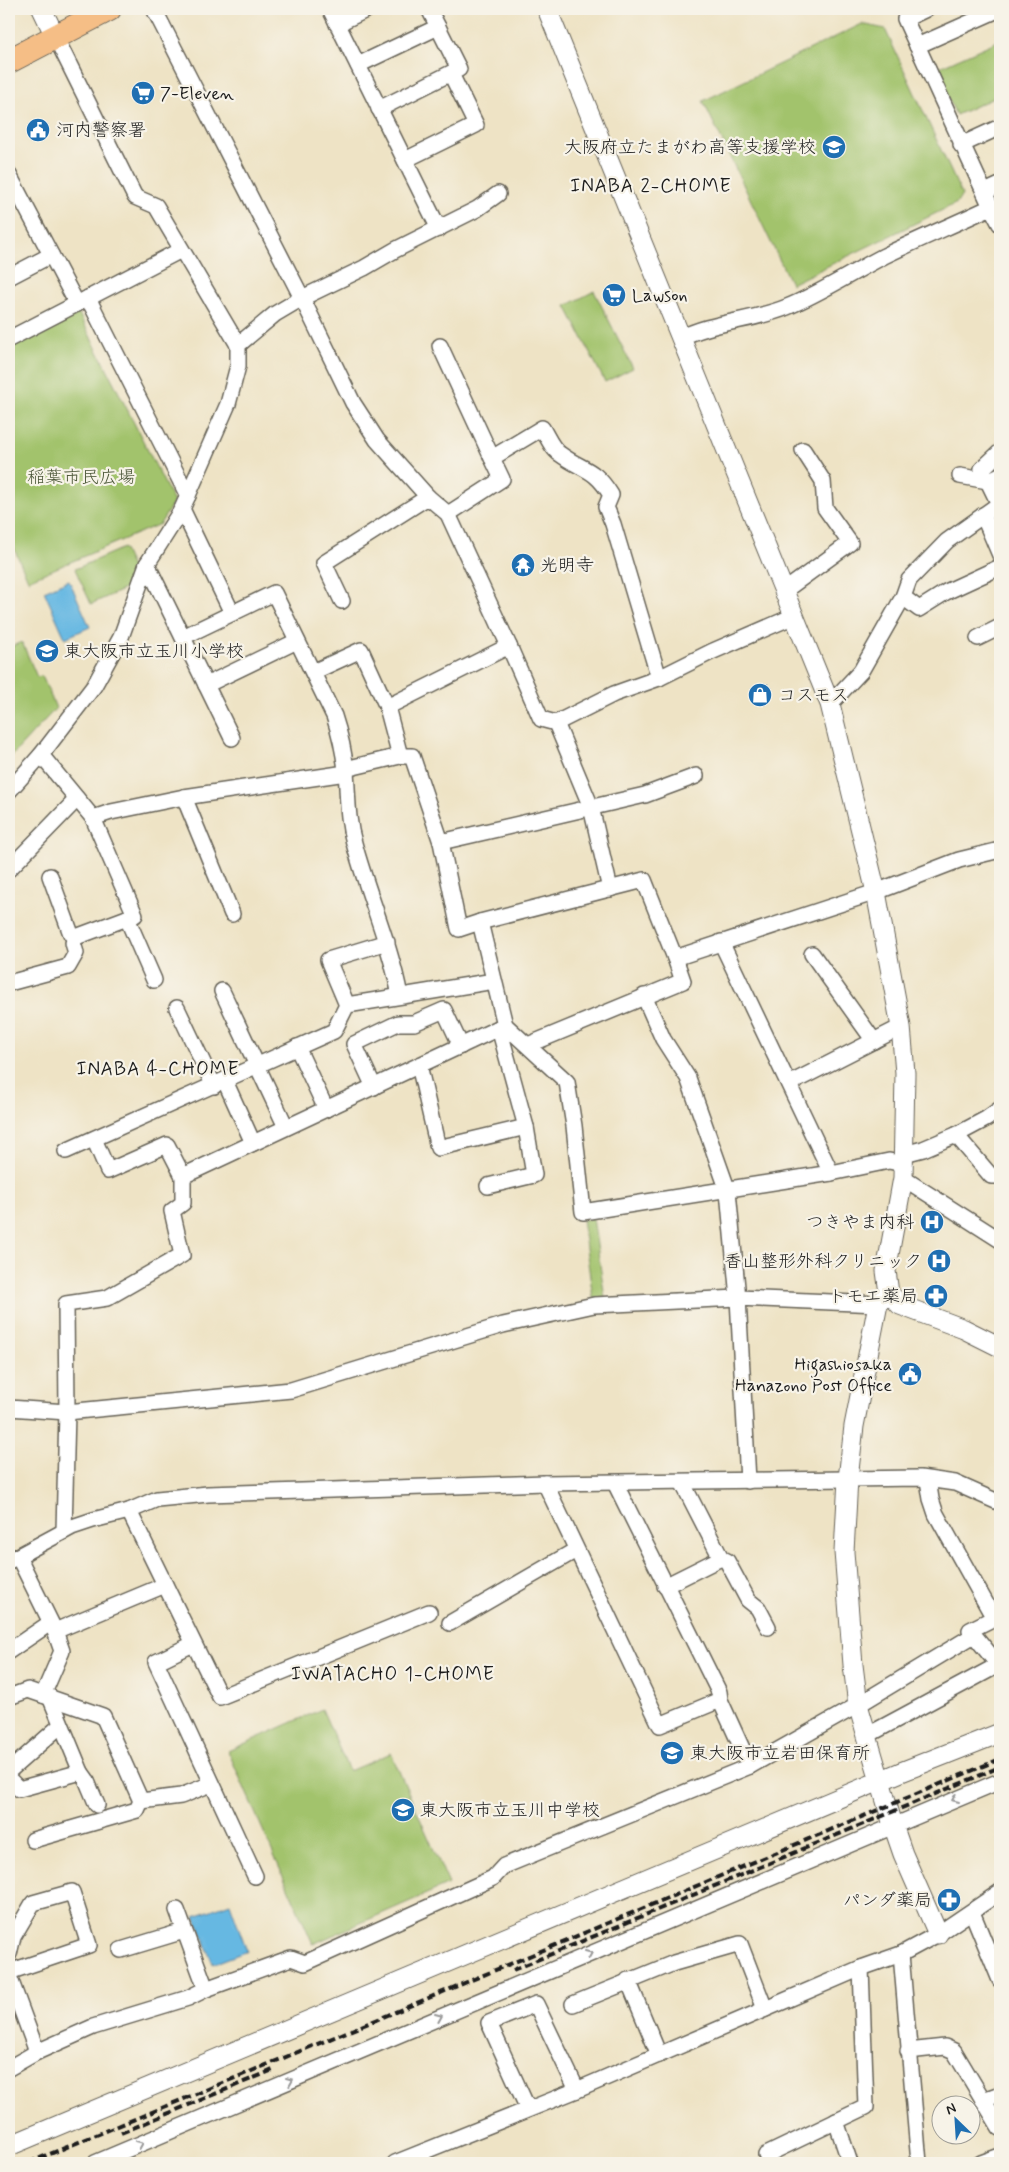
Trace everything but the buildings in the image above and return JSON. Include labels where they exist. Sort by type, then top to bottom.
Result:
[{"type":"main road","points":[[9,61],[109,9]]},
{"type":"street","points":[[9,791],[41,755],[94,686],[108,662],[121,637],[146,564],[185,502],[228,404],[238,366],[238,344],[156,206],[135,196],[42,9]]},
{"type":"street","points":[[154,9],[302,298],[353,403],[377,440],[428,497],[448,514],[541,719],[556,723],[614,694],[659,678],[711,652],[794,616]]},
{"type":"street","points":[[330,9],[439,228]]},
{"type":"street","points":[[337,24],[368,9]]},
{"type":"street","points":[[379,109],[459,69],[429,9]]},
{"type":"street","points":[[547,9],[830,704],[876,892],[901,1026],[905,1073],[903,1165],[883,1299],[854,1426],[848,1479],[844,1552],[858,1705],[903,1854],[938,1934]]},
{"type":"street","points":[[926,9],[905,19],[961,145],[1000,224]]},
{"type":"street","points":[[917,46],[972,14],[1000,9]]},
{"type":"street","points":[[358,65],[438,27]]},
{"type":"street","points":[[405,160],[476,125],[451,74]]},
{"type":"street","points":[[961,145],[1000,127]]},
{"type":"street","points":[[9,175],[52,255],[82,301],[185,502],[232,613]]},
{"type":"street","points":[[985,192],[1000,185]]},
{"type":"street","points":[[238,344],[275,314],[302,298],[477,209],[498,194]]},
{"type":"street","points":[[681,338],[692,332],[753,319],[784,308],[824,291],[884,256],[991,207]]},
{"type":"street","points":[[9,339],[181,250]]},
{"type":"street","points":[[9,277],[52,255]]},
{"type":"street","points":[[440,346],[502,479],[448,514]]},
{"type":"street","points":[[492,458],[542,428],[558,453],[602,480],[611,495],[606,507],[613,524],[659,678]]},
{"type":"street","points":[[784,590],[850,543],[825,508],[823,482],[803,450]]},
{"type":"street","points":[[830,704],[861,671],[903,597],[909,580],[940,548],[983,514],[999,504],[994,478],[982,469],[1000,452]]},
{"type":"street","points":[[960,476],[994,478]]},
{"type":"street","points":[[342,601],[324,563],[428,497]]},
{"type":"street","points":[[983,514],[1000,552]]},
{"type":"street","points":[[146,564],[184,637],[232,738]]},
{"type":"street","points":[[903,597],[919,609],[946,592],[1000,567]]},
{"type":"street","points":[[184,637],[274,593],[334,716],[340,735],[346,771],[347,812],[354,843],[394,963],[400,996]]},
{"type":"street","points":[[978,638],[1000,627]]},
{"type":"street","points":[[206,685],[298,641]]},
{"type":"street","points":[[387,706],[509,646]]},
{"type":"street","points":[[313,672],[361,650],[387,706],[400,756]]},
{"type":"street","points":[[556,723],[591,807],[610,889]]},
{"type":"street","points":[[9,983],[68,967],[76,953],[73,943],[76,937],[135,915],[93,818],[41,755]]},
{"type":"street","points":[[93,818],[111,812],[184,797],[346,771],[400,756],[412,756],[441,842],[459,929],[644,880],[683,981],[528,1045]]},
{"type":"street","points":[[441,842],[645,795],[696,776]]},
{"type":"street","points":[[184,797],[232,914]]},
{"type":"street","points":[[9,869],[77,799]]},
{"type":"street","points":[[675,958],[876,892],[959,860],[1000,850]]},
{"type":"street","points":[[50,876],[70,934],[76,937]]},
{"type":"street","points":[[127,918],[154,980]]},
{"type":"street","points":[[480,922],[494,981],[502,1027],[526,1127],[534,1175],[488,1186]]},
{"type":"street","points":[[66,1150],[334,1031],[347,1005],[328,960],[387,942]]},
{"type":"street","points":[[721,942],[832,1173]]},
{"type":"street","points":[[812,954],[874,1041]]},
{"type":"street","points":[[347,1005],[494,981]]},
{"type":"street","points":[[222,991],[286,1127]]},
{"type":"street","points":[[644,996],[663,1039],[688,1078],[728,1191],[738,1298],[748,1481]]},
{"type":"street","points":[[177,1008],[253,1143]]},
{"type":"street","points":[[374,1087],[354,1044],[398,1023],[414,1023],[444,1010],[461,1046]]},
{"type":"street","points":[[789,1084],[901,1026]]},
{"type":"street","points":[[502,1027],[528,1045],[567,1082],[574,1126],[583,1212],[728,1191],[889,1161],[903,1165],[1000,1240]]},
{"type":"street","points":[[183,1176],[502,1027]]},
{"type":"street","points":[[297,1048],[326,1109]]},
{"type":"street","points":[[419,1065],[438,1148],[526,1127]]},
{"type":"street","points":[[903,1165],[923,1149],[956,1135],[1000,1109]]},
{"type":"street","points":[[956,1135],[991,1176],[1000,1176]]},
{"type":"street","points":[[64,1532],[67,1412],[66,1304],[107,1298],[182,1255],[172,1211],[183,1203],[183,1176],[166,1145],[108,1171],[94,1139]]},
{"type":"street","points":[[9,1408],[67,1412],[290,1390],[504,1325],[594,1305],[738,1298],[883,1299],[964,1329],[1000,1347]]},
{"type":"street","points":[[97,1805],[47,1696],[62,1651],[52,1627],[13,1559],[64,1532],[93,1520],[129,1511],[157,1499],[208,1494],[615,1482],[848,1479],[928,1480],[954,1483],[1000,1503]]},
{"type":"street","points":[[868,1736],[1000,1665],[970,1630],[994,1618],[936,1514],[928,1480]]},
{"type":"street","points":[[615,1482],[719,1692],[720,1700],[750,1766]]},
{"type":"street","points":[[682,1482],[721,1558],[727,1561],[748,1600],[758,1608],[768,1627]]},
{"type":"street","points":[[545,1484],[660,1725],[720,1700]]},
{"type":"street","points":[[129,1511],[220,1697],[429,1612]]},
{"type":"street","points":[[450,1623],[576,1550]]},
{"type":"street","points":[[665,1586],[721,1558]]},
{"type":"street","points":[[9,1651],[52,1627],[165,1585]]},
{"type":"street","points":[[9,2068],[37,2052],[93,2027],[188,1998],[206,1989],[291,1958],[305,1963],[492,1878],[504,1866],[750,1766],[858,1705],[974,1635]]},
{"type":"street","points":[[193,1644],[156,1662],[255,1876]]},
{"type":"street","points":[[9,1697],[28,1690],[103,1716],[141,1801],[137,1810],[33,1840]]},
{"type":"street","points":[[9,1771],[61,1725]]},
{"type":"street","points":[[9,2146],[1000,1733]]},
{"type":"street","points":[[9,1779],[19,1789],[81,1772]]},
{"type":"street","points":[[95,2163],[1000,1780]]},
{"type":"street","points":[[141,1801],[181,1796],[206,1786]]},
{"type":"street","points":[[9,1950],[13,1937],[32,1903],[72,1892],[89,1946],[9,1972]]},
{"type":"street","points":[[395,2163],[577,2090],[861,1968],[900,1954],[938,1934],[1000,1892]]},
{"type":"street","points":[[177,1910],[206,1989]]},
{"type":"street","points":[[972,1912],[1000,1980]]},
{"type":"street","points":[[121,1950],[184,1931]]},
{"type":"street","points":[[573,2004],[628,1980],[674,1963],[740,1944],[765,2009]]},
{"type":"street","points":[[900,1954],[919,2163]]},
{"type":"street","points":[[770,2163],[766,2155],[866,2107],[861,1968]]},
{"type":"street","points":[[9,1976],[37,2052]]},
{"type":"street","points":[[628,1980],[659,2055]]},
{"type":"street","points":[[528,2109],[489,2024],[536,2004],[577,2090]]},
{"type":"street","points":[[908,2051],[945,2047],[954,2051],[1000,2128]]},
{"type":"street","points":[[983,2100],[1000,2094]]},
{"type":"street","points":[[836,2121],[850,2163]]},
{"type":"street","points":[[982,2163],[1000,2156]]},
{"type":"green space","name":"大阪府立たまがわ高等支援学校","points":[[862,24],[885,29],[962,195],[957,203],[791,284],[703,101]]},
{"type":"green space","points":[[1000,40],[1000,95],[956,115],[935,69]]},
{"type":"green space","points":[[594,291],[633,368],[605,382],[566,306]]},
{"type":"green space","name":"稲葉市民広場","points":[[78,312],[174,502],[160,524],[28,580],[9,537],[9,346]]},
{"type":"green space","points":[[123,548],[133,570],[127,588],[91,604],[75,569]]},
{"type":"green space","points":[[22,642],[37,677],[42,676],[56,708],[9,759],[9,644],[10,647]]},
{"type":"green space","points":[[593,1218],[605,1298],[593,1298],[582,1220]]},
{"type":"green space","points":[[322,1709],[349,1771],[391,1753],[449,1884],[313,1944],[228,1751]]},
{"type":"water","points":[[69,580],[90,627],[65,638],[44,591]]},
{"type":"water","points":[[230,1903],[247,1951],[213,1964],[195,1916]]},
{"type":"railway","points":[[28,2163],[388,2015],[1000,1759]]},
{"type":"railway","points":[[513,1970],[1000,1767]]},
{"type":"railway","points":[[121,2133],[273,2070]]},
{"type":"place","name":"7-Eleven","points":[[143,93]]},
{"type":"place","name":"河内警察署","points":[[38,130]]},
{"type":"place","name":"大阪府立たまがわ高等支援学校","points":[[834,147]]},
{"type":"place","name":"Lawson","points":[[614,295]]},
{"type":"place","name":"光明寺","points":[[523,565]]},
{"type":"place","name":"東大阪市立玉川小学校","points":[[47,651]]},
{"type":"place","name":"コスモス","points":[[760,695]]},
{"type":"place","name":"つきやま内科","points":[[932,1222]]},
{"type":"place","name":"香山整形外科クリニック","points":[[939,1261]]},
{"type":"place","name":"トモエ薬局","points":[[936,1296]]},
{"type":"place","name":"Higashiosaka Hanazono Post Office","points":[[910,1374]]},
{"type":"place","name":"東大阪市立岩田保育所","points":[[672,1753]]},
{"type":"place","name":"東大阪市立玉川中学校","points":[[403,1810]]},
{"type":"place","name":"パンダ薬局","points":[[949,1900]]},
{"type":"district","name":"INABA 2-CHOME","points":[[651,185]]},
{"type":"district","name":"INABA 4-CHOME","points":[[158,1068]]},
{"type":"district","name":"IWATACHO 1-CHOME","points":[[393,1673]]}]
